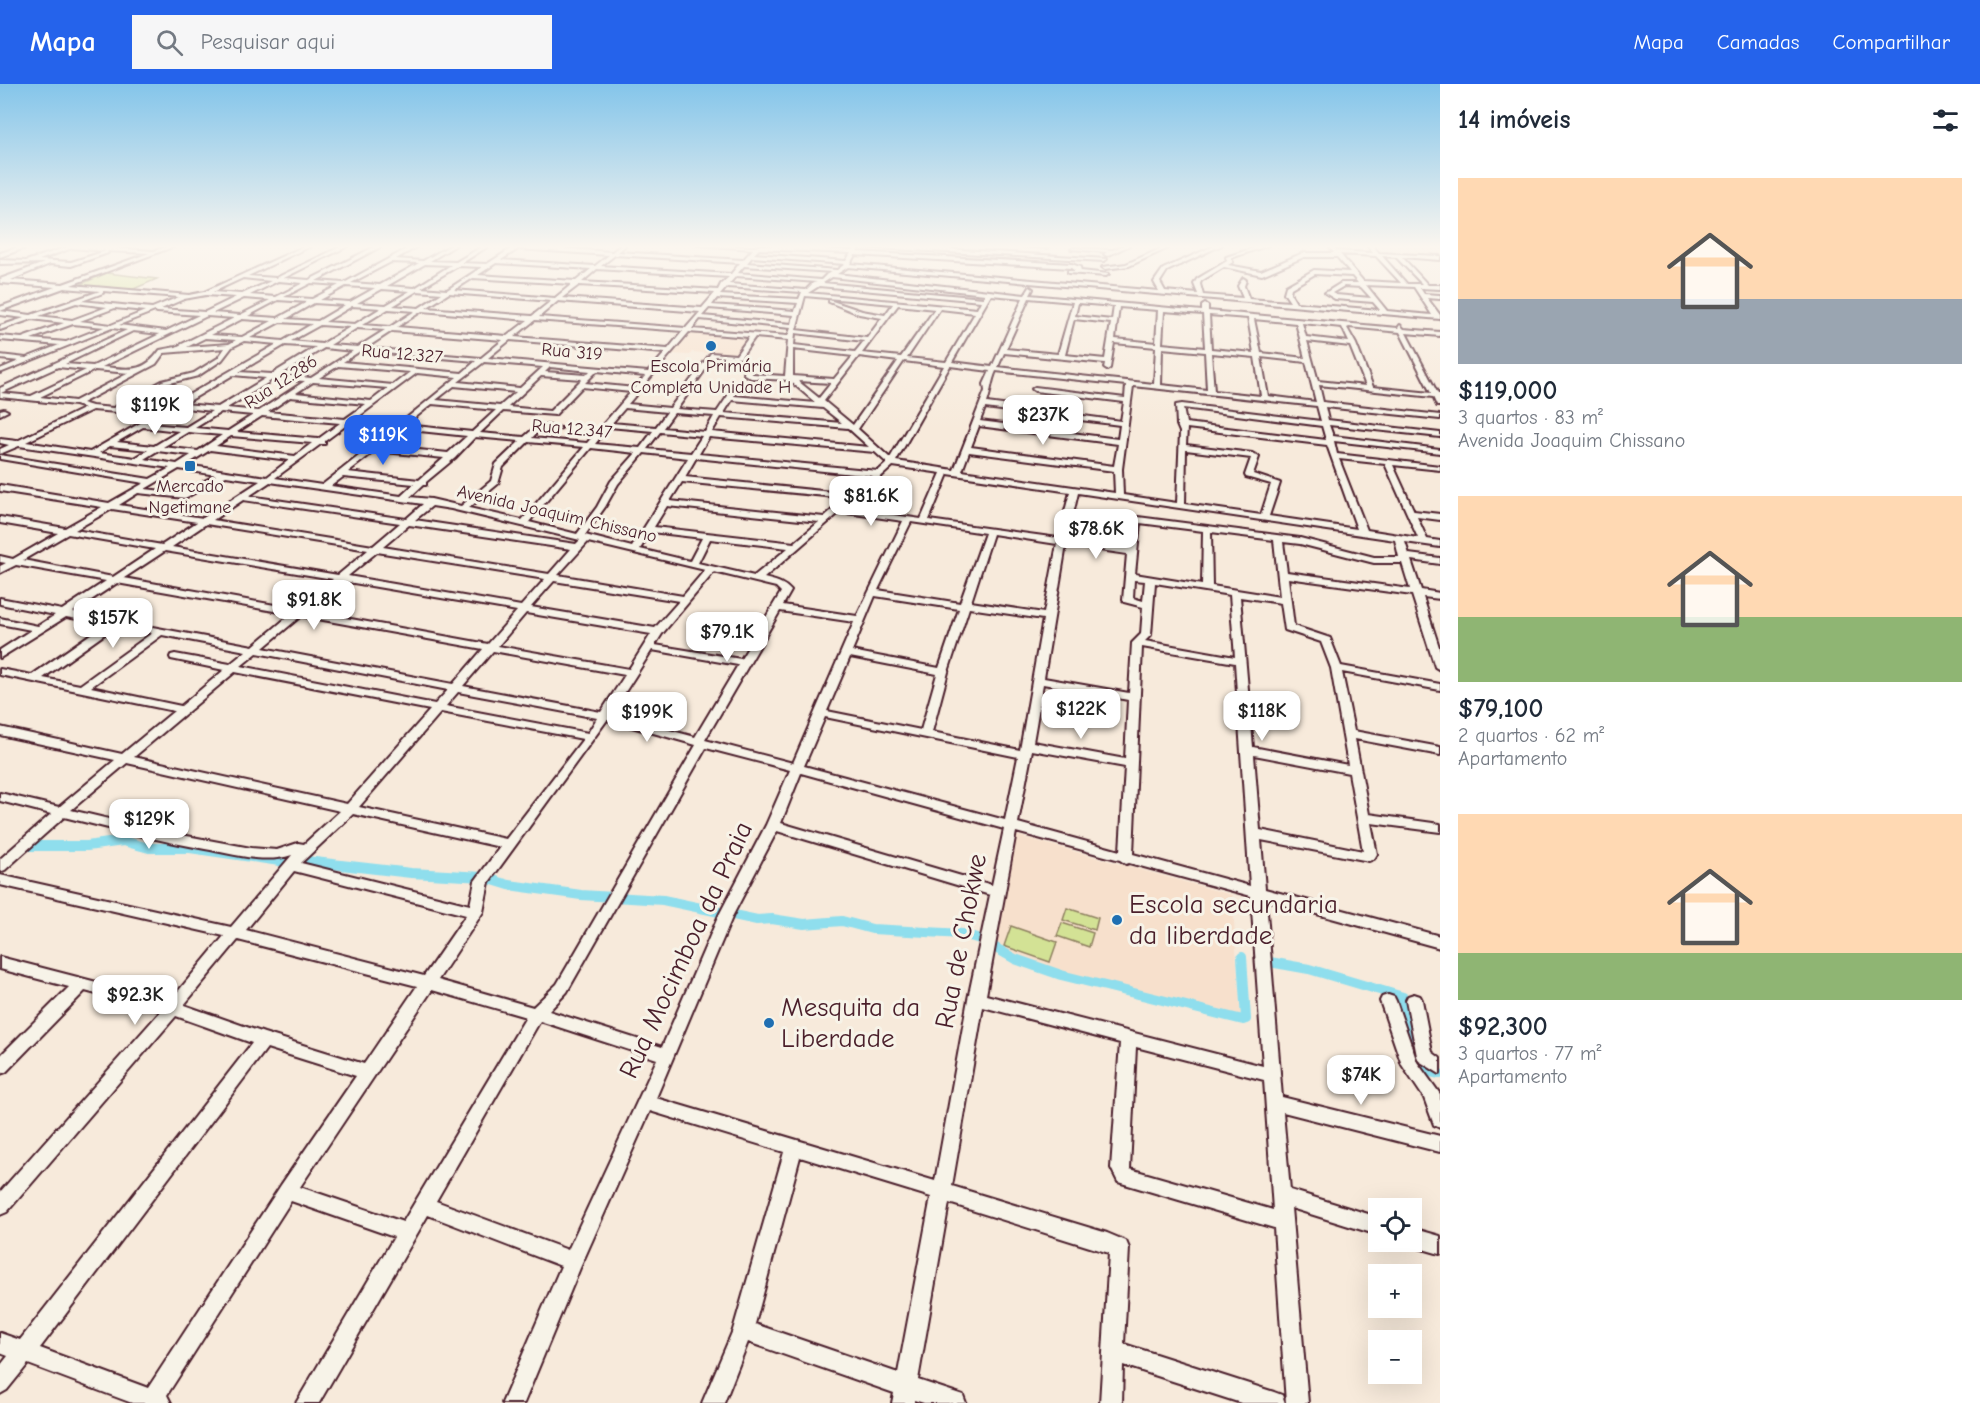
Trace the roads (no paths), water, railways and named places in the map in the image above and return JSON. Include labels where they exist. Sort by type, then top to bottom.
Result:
[{"type":"street","points":[[0,328],[61,307]]},
{"type":"street","points":[[23,340],[112,307]]},
{"type":"street","points":[[120,307],[669,351]]},
{"type":"street","points":[[0,371],[164,307]]},
{"type":"street","points":[[33,398],[222,307]]},
{"type":"street","points":[[178,350],[262,307]]},
{"type":"street","points":[[76,403],[157,360],[162,351],[230,346],[303,307]]},
{"type":"street","points":[[91,454],[347,307]]},
{"type":"street","points":[[382,307],[535,318],[572,318],[753,335],[792,332]]},
{"type":"street","points":[[137,460],[387,307]]},
{"type":"street","name":"Rua 12.286","points":[[0,570],[139,491],[426,307]]},
{"type":"street","points":[[325,487],[548,307]]},
{"type":"street","points":[[680,307],[797,313]]},
{"type":"street","points":[[788,376],[792,332],[799,307]]},
{"type":"street","points":[[845,307],[861,313],[887,317]]},
{"type":"street","points":[[820,404],[835,381],[894,307]]},
{"type":"street","points":[[924,307],[977,311]]},
{"type":"street","points":[[757,579],[891,464],[980,307]]},
{"type":"street","points":[[957,474],[994,368],[1022,307]]},
{"type":"street","points":[[1061,356],[1074,307]]},
{"type":"street","points":[[1105,381],[1117,307]]},
{"type":"street","points":[[1145,307],[1440,334]]},
{"type":"street","points":[[1205,307],[1211,392]]},
{"type":"street","points":[[1324,307],[1438,317]]},
{"type":"street","points":[[1382,307],[1402,330],[1440,404]]},
{"type":"street","points":[[524,523],[704,308]]},
{"type":"street","points":[[851,428],[903,358],[935,308]]},
{"type":"street","points":[[1157,386],[1161,308]]},
{"type":"street","points":[[0,311],[131,331],[168,333]]},
{"type":"street","points":[[1251,316],[1265,398]]},
{"type":"street","points":[[697,317],[792,332],[869,340]]},
{"type":"street","points":[[1071,318],[1115,322]]},
{"type":"street","points":[[1298,320],[1334,456],[1363,533]]},
{"type":"street","points":[[1348,325],[1344,328],[1353,344],[1370,388]]},
{"type":"street","points":[[0,393],[131,331]]},
{"type":"street","points":[[0,1206],[173,1008],[291,865],[351,808],[552,578],[580,541],[614,483],[642,451],[712,354],[738,357],[753,335]]},
{"type":"street","name":"Rua 319","points":[[205,336],[650,374]]},
{"type":"street","points":[[0,338],[67,344]]},
{"type":"street","points":[[1303,339],[1353,344]]},
{"type":"street","points":[[1113,341],[1308,360]]},
{"type":"street","points":[[0,393],[114,410],[164,382],[196,375],[219,359],[230,346]]},
{"type":"street","points":[[790,347],[1440,417]]},
{"type":"street","points":[[1003,351],[1108,361]]},
{"type":"street","points":[[0,357],[56,365],[136,372]]},
{"type":"street","name":"Rua 12.327","points":[[338,364],[463,375]]},
{"type":"street","points":[[404,498],[549,365]]},
{"type":"street","points":[[748,366],[747,375],[835,381]]},
{"type":"street","points":[[430,402],[552,412],[596,369]]},
{"type":"street","points":[[0,655],[269,479],[374,404],[417,370]]},
{"type":"street","points":[[231,373],[395,387]]},
{"type":"street","points":[[540,374],[587,378]]},
{"type":"street","points":[[788,376],[891,464],[1440,544]]},
{"type":"street","points":[[164,382],[207,387]]},
{"type":"street","points":[[332,399],[353,383]]},
{"type":"street","points":[[1315,383],[1437,395]]},
{"type":"street","points":[[452,384],[522,390]]},
{"type":"street","points":[[1119,496],[1118,468],[1130,384]]},
{"type":"street","points":[[579,385],[636,390]]},
{"type":"street","points":[[635,550],[680,479],[692,455],[737,387]]},
{"type":"street","points":[[1035,389],[1127,400]]},
{"type":"street","points":[[290,395],[374,404]]},
{"type":"street","points":[[730,398],[820,404]]},
{"type":"street","name":"Rua 12.347","points":[[176,405],[879,474]]},
{"type":"street","points":[[982,405],[1123,423]]},
{"type":"street","points":[[622,406],[851,428]]},
{"type":"street","points":[[1181,506],[1184,434],[1179,407],[1182,406],[1440,435]]},
{"type":"street","points":[[0,452],[91,408]]},
{"type":"street","points":[[975,423],[1122,442]]},
{"type":"street","points":[[608,424],[877,450]]},
{"type":"street","points":[[141,425],[322,442]]},
{"type":"street","points":[[1181,425],[1440,451]]},
{"type":"street","points":[[464,508],[495,482],[499,466],[539,426],[557,428]]},
{"type":"street","name":"Avenida Joaquim Chissano","points":[[0,441],[464,508],[524,523],[580,541],[693,563],[783,587],[786,591],[776,607]]},
{"type":"street","points":[[109,444],[199,453]]},
{"type":"street","points":[[208,447],[298,459]]},
{"type":"street","points":[[1182,447],[1254,456],[1250,475],[1276,483],[1264,519]]},
{"type":"street","points":[[373,448],[452,456]]},
{"type":"street","points":[[965,449],[1118,468]]},
{"type":"street","points":[[1334,456],[1440,468]]},
{"type":"street","points":[[0,457],[153,482]]},
{"type":"street","points":[[1388,462],[1424,542]]},
{"type":"street","points":[[924,522],[945,472]]},
{"type":"street","points":[[139,491],[182,496],[225,473]]},
{"type":"street","points":[[341,474],[423,483]]},
{"type":"street","points":[[680,479],[851,496]]},
{"type":"street","points":[[0,488],[686,599]]},
{"type":"street","name":"Rua de Chokwe","points":[[904,1395],[976,999],[1026,750],[1062,541],[1074,491]]},
{"type":"street","points":[[242,497],[409,521],[580,541]]},
{"type":"street","points":[[0,867],[61,812],[431,502]]},
{"type":"street","points":[[664,503],[828,520]]},
{"type":"street","points":[[837,509],[1133,552]]},
{"type":"street","points":[[1410,513],[1440,517]]},
{"type":"street","name":"Rua Mocimboa da Praia","points":[[513,1403],[573,1261],[667,1055],[727,913],[773,825],[795,768],[872,592],[908,519]]},
{"type":"street","points":[[0,520],[340,580],[658,632]]},
{"type":"street","points":[[1147,605],[1128,600],[1134,523],[1138,520],[1320,545],[1374,560],[1404,558],[1440,561]]},
{"type":"street","points":[[648,529],[796,546]]},
{"type":"street","points":[[1207,529],[1207,588]]},
{"type":"street","points":[[926,734],[943,672],[990,531]]},
{"type":"street","points":[[693,563],[708,536]]},
{"type":"street","points":[[1255,834],[1369,856],[1336,668],[1326,640],[1289,628],[1278,538]]},
{"type":"street","points":[[1399,538],[1440,667]]},
{"type":"street","points":[[0,558],[633,673]]},
{"type":"street","points":[[0,1343],[154,1402],[287,1191],[476,912],[485,876],[507,844],[591,738],[658,632],[712,568]]},
{"type":"street","points":[[1283,574],[1440,596]]},
{"type":"street","points":[[1130,576],[1286,601]]},
{"type":"street","points":[[1126,859],[1137,643],[1146,635],[1150,579]]},
{"type":"street","points":[[872,592],[1049,617]]},
{"type":"street","points":[[1235,592],[1255,834],[1257,894],[1281,1221],[1299,1402]]},
{"type":"street","points":[[0,601],[604,716],[1126,859],[1440,942]]},
{"type":"street","points":[[307,1403],[536,1014],[562,988],[614,895],[630,872],[776,607],[861,620]]},
{"type":"street","points":[[0,621],[40,629]]},
{"type":"street","points":[[34,679],[115,622]]},
{"type":"street","points":[[82,689],[161,631]]},
{"type":"street","points":[[1137,643],[1239,661]]},
{"type":"street","points":[[650,647],[744,663]]},
{"type":"street","points":[[847,652],[943,672]]},
{"type":"street","points":[[175,657],[591,738]]},
{"type":"street","points":[[1336,668],[1440,687]]},
{"type":"street","points":[[0,672],[184,710]]},
{"type":"street","points":[[1038,680],[1133,697]]},
{"type":"street","points":[[820,713],[926,734],[1130,764]]},
{"type":"street","points":[[0,731],[507,844]]},
{"type":"street","points":[[1348,734],[1440,751]]},
{"type":"street","points":[[1248,750],[1354,770]]},
{"type":"street","points":[[0,797],[155,835],[251,853],[277,855],[298,848],[307,849]]},
{"type":"street","points":[[1363,818],[1440,828]]},
{"type":"street","points":[[773,825],[998,892]]},
{"type":"street","points":[[291,865],[476,912]]},
{"type":"street","points":[[0,880],[237,932],[427,982],[667,1055]]},
{"type":"street","points":[[0,963],[173,1008],[264,1040],[367,1072]]},
{"type":"street","points":[[0,1067],[82,984]]},
{"type":"street","points":[[976,999],[1271,1075]]},
{"type":"street","points":[[1414,1000],[1425,1056],[1440,1067]]},
{"type":"street","points":[[1388,1001],[1410,1065],[1432,1095],[1440,1120]]},
{"type":"street","points":[[1128,1039],[1120,1168],[1124,1176],[1281,1221]]},
{"type":"street","points":[[0,1383],[264,1040]]},
{"type":"street","points":[[646,1102],[942,1190],[990,1208],[1100,1239],[1119,1248],[1111,1403]]},
{"type":"street","points":[[1273,1102],[1440,1144]]},
{"type":"street","points":[[713,1403],[743,1330],[794,1147]]},
{"type":"street","points":[[287,1191],[408,1233]]},
{"type":"street","points":[[1280,1196],[1368,1223]]},
{"type":"street","points":[[424,1205],[573,1261]]},
{"type":"street","points":[[1422,1240],[1440,1245]]},
{"type":"street","points":[[743,1330],[904,1395],[955,1403]]},
{"type":"street","points":[[1113,1350],[1274,1403]]},
{"type":"waterway","points":[[25,846],[87,846],[123,841],[149,848],[190,848],[293,863],[306,861],[411,873],[483,877],[509,885],[581,895],[663,900],[757,920],[772,919],[804,924],[842,921],[872,929],[963,934],[980,939],[1015,959],[1061,975],[1243,1020],[1246,1019],[1242,957]]},
{"type":"waterway","points":[[1264,961],[1309,969],[1403,997],[1403,1019],[1409,1040]]},
{"type":"waterway","points":[[1416,1064],[1417,1069],[1440,1074]]},
{"type":"place","name":"Escola Primária Completa Unidade H","points":[[711,346]]},
{"type":"place","name":"Mercado Ngetimane","points":[[190,466]]},
{"type":"place","name":"Escola secundaria da liberdade","points":[[1117,920]]},
{"type":"place","name":"Mesquita da Liberdade","points":[[769,1023]]}]
